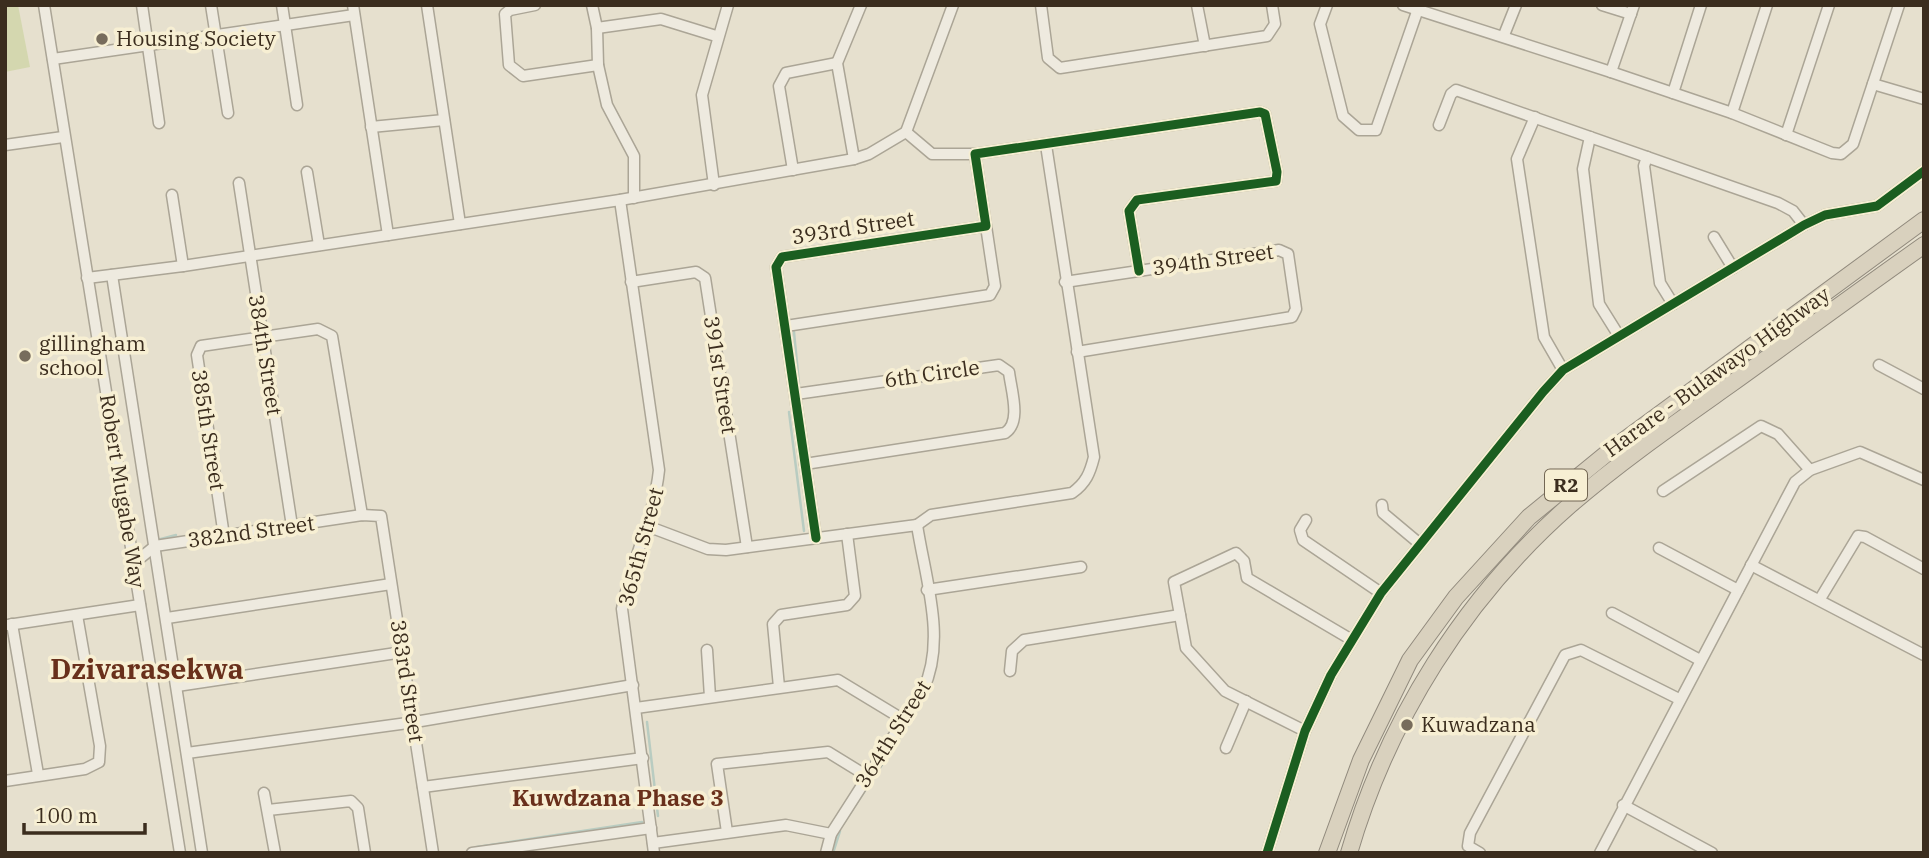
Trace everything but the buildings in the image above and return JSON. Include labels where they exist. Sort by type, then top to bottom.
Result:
[{"type":"highway","name":"Harare - Bulawayo Highway","points":[[1327,853],[1361,760],[1410,660],[1456,597],[1529,517],[1602,457],[1924,220]]},
{"type":"highway","name":"Harare - Bulawayo Highway","points":[[1349,853],[1383,758],[1431,668],[1491,587],[1542,531],[1627,458],[1924,245]]},
{"type":"street","name":"Robert Mugabe Way","points":[[44,5],[180,853]]},
{"type":"street","points":[[142,5],[159,123]]},
{"type":"street","points":[[211,5],[228,113]]},
{"type":"street","points":[[282,5],[297,105]]},
{"type":"street","points":[[427,5],[460,224]]},
{"type":"street","points":[[535,5],[510,10],[505,14],[509,65],[513,70],[523,76],[598,65]]},
{"type":"street","points":[[592,5],[597,28],[598,65],[607,105],[634,156],[634,198]]},
{"type":"street","points":[[714,185],[702,95],[716,36],[728,5]]},
{"type":"street","points":[[854,159],[837,63],[861,5]]},
{"type":"street","points":[[87,278],[183,267],[634,198],[854,159],[878,149],[906,132],[953,5]]},
{"type":"street","points":[[1041,5],[1048,58],[1050,63],[1060,68],[1271,33],[1275,24],[1272,5]]},
{"type":"street","points":[[1197,5],[1205,46]]},
{"type":"street","points":[[1327,5],[1320,24],[1343,116],[1359,131],[1376,130],[1418,9]]},
{"type":"street","points":[[1403,5],[1504,35],[1732,113],[1832,153],[1847,150],[1853,144],[1899,5]]},
{"type":"street","points":[[1504,35],[1516,5]]},
{"type":"street","points":[[1602,5],[1633,10],[1611,72]]},
{"type":"street","points":[[1673,93],[1701,5]]},
{"type":"street","points":[[1732,113],[1767,5]]},
{"type":"street","points":[[1786,135],[1829,5]]},
{"type":"street","points":[[52,59],[285,25],[353,10],[388,235]]},
{"type":"street","points":[[597,28],[661,19],[716,36]]},
{"type":"street","points":[[793,170],[779,86],[781,79],[786,73],[837,63]]},
{"type":"street","points":[[1873,84],[1924,99]]},
{"type":"street","points":[[1439,125],[1451,93],[1456,90],[1779,203],[1793,211],[1804,225]]},
{"type":"street","points":[[906,132],[932,154],[975,153],[1046,145],[1261,112],[1265,114],[1277,172],[1276,181],[1137,200],[1129,211],[1139,271]]},
{"type":"street","points":[[1535,117],[1517,159],[1545,337],[1563,370]]},
{"type":"street","points":[[371,127],[444,120]]},
{"type":"street","points":[[5,145],[63,136]]},
{"type":"street","points":[[1590,137],[1583,169],[1599,304],[1619,336]]},
{"type":"street","points":[[647,526],[708,549],[747,547],[918,526],[930,515],[1072,493],[1081,487],[1091,471],[1094,457],[1046,145]]},
{"type":"street","points":[[786,326],[990,295],[995,286],[975,153]]},
{"type":"street","points":[[1647,157],[1644,166],[1660,284],[1673,304]]},
{"type":"street","points":[[1267,853],[1305,731],[1331,675],[1352,640],[1381,593],[1563,370],[1804,225],[1825,215],[1877,206],[1924,170]]},
{"type":"street","points":[[307,172],[318,245]]},
{"type":"street","name":"384th Street","points":[[239,183],[292,526]]},
{"type":"street","points":[[172,195],[183,267]]},
{"type":"street","name":"365th Street","points":[[620,200],[659,470],[647,526],[627,584],[622,609],[654,848]]},
{"type":"street","name":"393rd Street","points":[[816,538],[776,267],[785,256],[986,226]]},
{"type":"street","points":[[1714,237],[1733,268]]},
{"type":"street","name":"394th Street","points":[[1065,282],[1285,251],[1289,254],[1295,314],[1077,352]]},
{"type":"street","name":"391st Street","points":[[631,282],[696,272],[705,278],[747,547]]},
{"type":"street","points":[[112,275],[202,853]]},
{"type":"street","points":[[262,339],[318,329],[332,336],[362,515]]},
{"type":"street","name":"385th Street","points":[[224,536],[197,351],[201,346],[262,339]]},
{"type":"street","name":"6th Circle","points":[[796,394],[999,365],[1009,372],[1014,420],[1011,429],[1005,433],[805,464]]},
{"type":"street","points":[[1879,365],[1924,389]]},
{"type":"street","points":[[1663,491],[1761,426],[1779,434],[1810,470]]},
{"type":"street","points":[[1600,853],[1795,482],[1810,470],[1860,452],[1922,476]]},
{"type":"street","points":[[1382,505],[1383,513],[1420,544]]},
{"type":"street","name":"382nd Street","points":[[155,546],[375,514]]},
{"type":"street","name":"383rd Street","points":[[375,514],[383,519],[433,853]]},
{"type":"street","points":[[1306,520],[1300,530],[1303,540],[1381,593]]},
{"type":"street","name":"364th Street","points":[[826,853],[831,834],[904,720],[933,668],[935,638],[918,526]]},
{"type":"street","points":[[779,687],[773,624],[776,618],[780,615],[847,605],[855,596],[847,534]]},
{"type":"street","points":[[1820,599],[1852,542],[1858,537],[1865,537],[1924,569]]},
{"type":"street","points":[[133,564],[155,546]]},
{"type":"street","points":[[1659,548],[1738,590]]},
{"type":"street","points":[[1305,731],[1225,691],[1186,648],[1174,582],[1236,553],[1244,561],[1247,578],[1352,640]]},
{"type":"street","points":[[1751,565],[1924,655]]},
{"type":"street","points":[[927,590],[1081,567]]},
{"type":"street","points":[[167,618],[391,583]]},
{"type":"street","points":[[38,775],[9,625],[140,605]]},
{"type":"street","points":[[1612,613],[1700,660]]},
{"type":"street","points":[[5,781],[85,769],[99,762],[100,746],[77,615]]},
{"type":"street","points":[[1010,671],[1012,651],[1024,640],[1180,615]]},
{"type":"street","points":[[707,650],[710,697]]},
{"type":"street","points":[[1480,853],[1468,846],[1470,833],[1565,655],[1581,650],[1679,699]]},
{"type":"street","points":[[177,686],[403,652]]},
{"type":"street","points":[[636,708],[842,680],[904,720]]},
{"type":"street","points":[[187,753],[415,722],[633,685]]},
{"type":"street","points":[[1226,748],[1246,701]]},
{"type":"street","points":[[727,832],[717,764],[828,752],[867,776]]},
{"type":"street","points":[[423,787],[643,758]]},
{"type":"street","points":[[264,793],[275,853]]},
{"type":"street","points":[[268,810],[351,801],[358,808],[365,853]]},
{"type":"street","points":[[1623,805],[1712,853]]},
{"type":"street","points":[[654,848],[727,832],[795,825],[831,834]]},
{"type":"street","points":[[473,853],[651,828]]},
{"type":"green space","points":[[5,5],[18,5],[30,67],[5,72]]},
{"type":"waterway","points":[[794,332],[799,384]]},
{"type":"waterway","points":[[789,412],[804,531]]},
{"type":"waterway","points":[[157,540],[176,535]]},
{"type":"waterway","points":[[843,824],[914,716]]},
{"type":"waterway","points":[[647,722],[658,816]]},
{"type":"waterway","points":[[477,847],[642,822]]},
{"type":"waterway","points":[[833,853],[840,831]]},
{"type":"cycle path","points":[[816,538],[776,267],[782,257],[986,226],[975,154],[1260,112],[1265,114],[1277,172],[1276,181],[1137,200],[1129,211],[1139,271]]},
{"type":"cycle path","points":[[1267,853],[1305,731],[1331,675],[1381,593],[1563,370],[1804,225],[1825,215],[1877,206],[1924,171]]},
{"type":"place","name":"Housing Society","points":[[102,39]]},
{"type":"place","name":"gillingham school","points":[[25,356]]},
{"type":"place","name":"Kuwadzana","points":[[1407,725]]},
{"type":"district","name":"Dzivarasekwa","points":[[147,669]]},
{"type":"district","name":"Kuwdzana Phase 3","points":[[618,798]]}]
